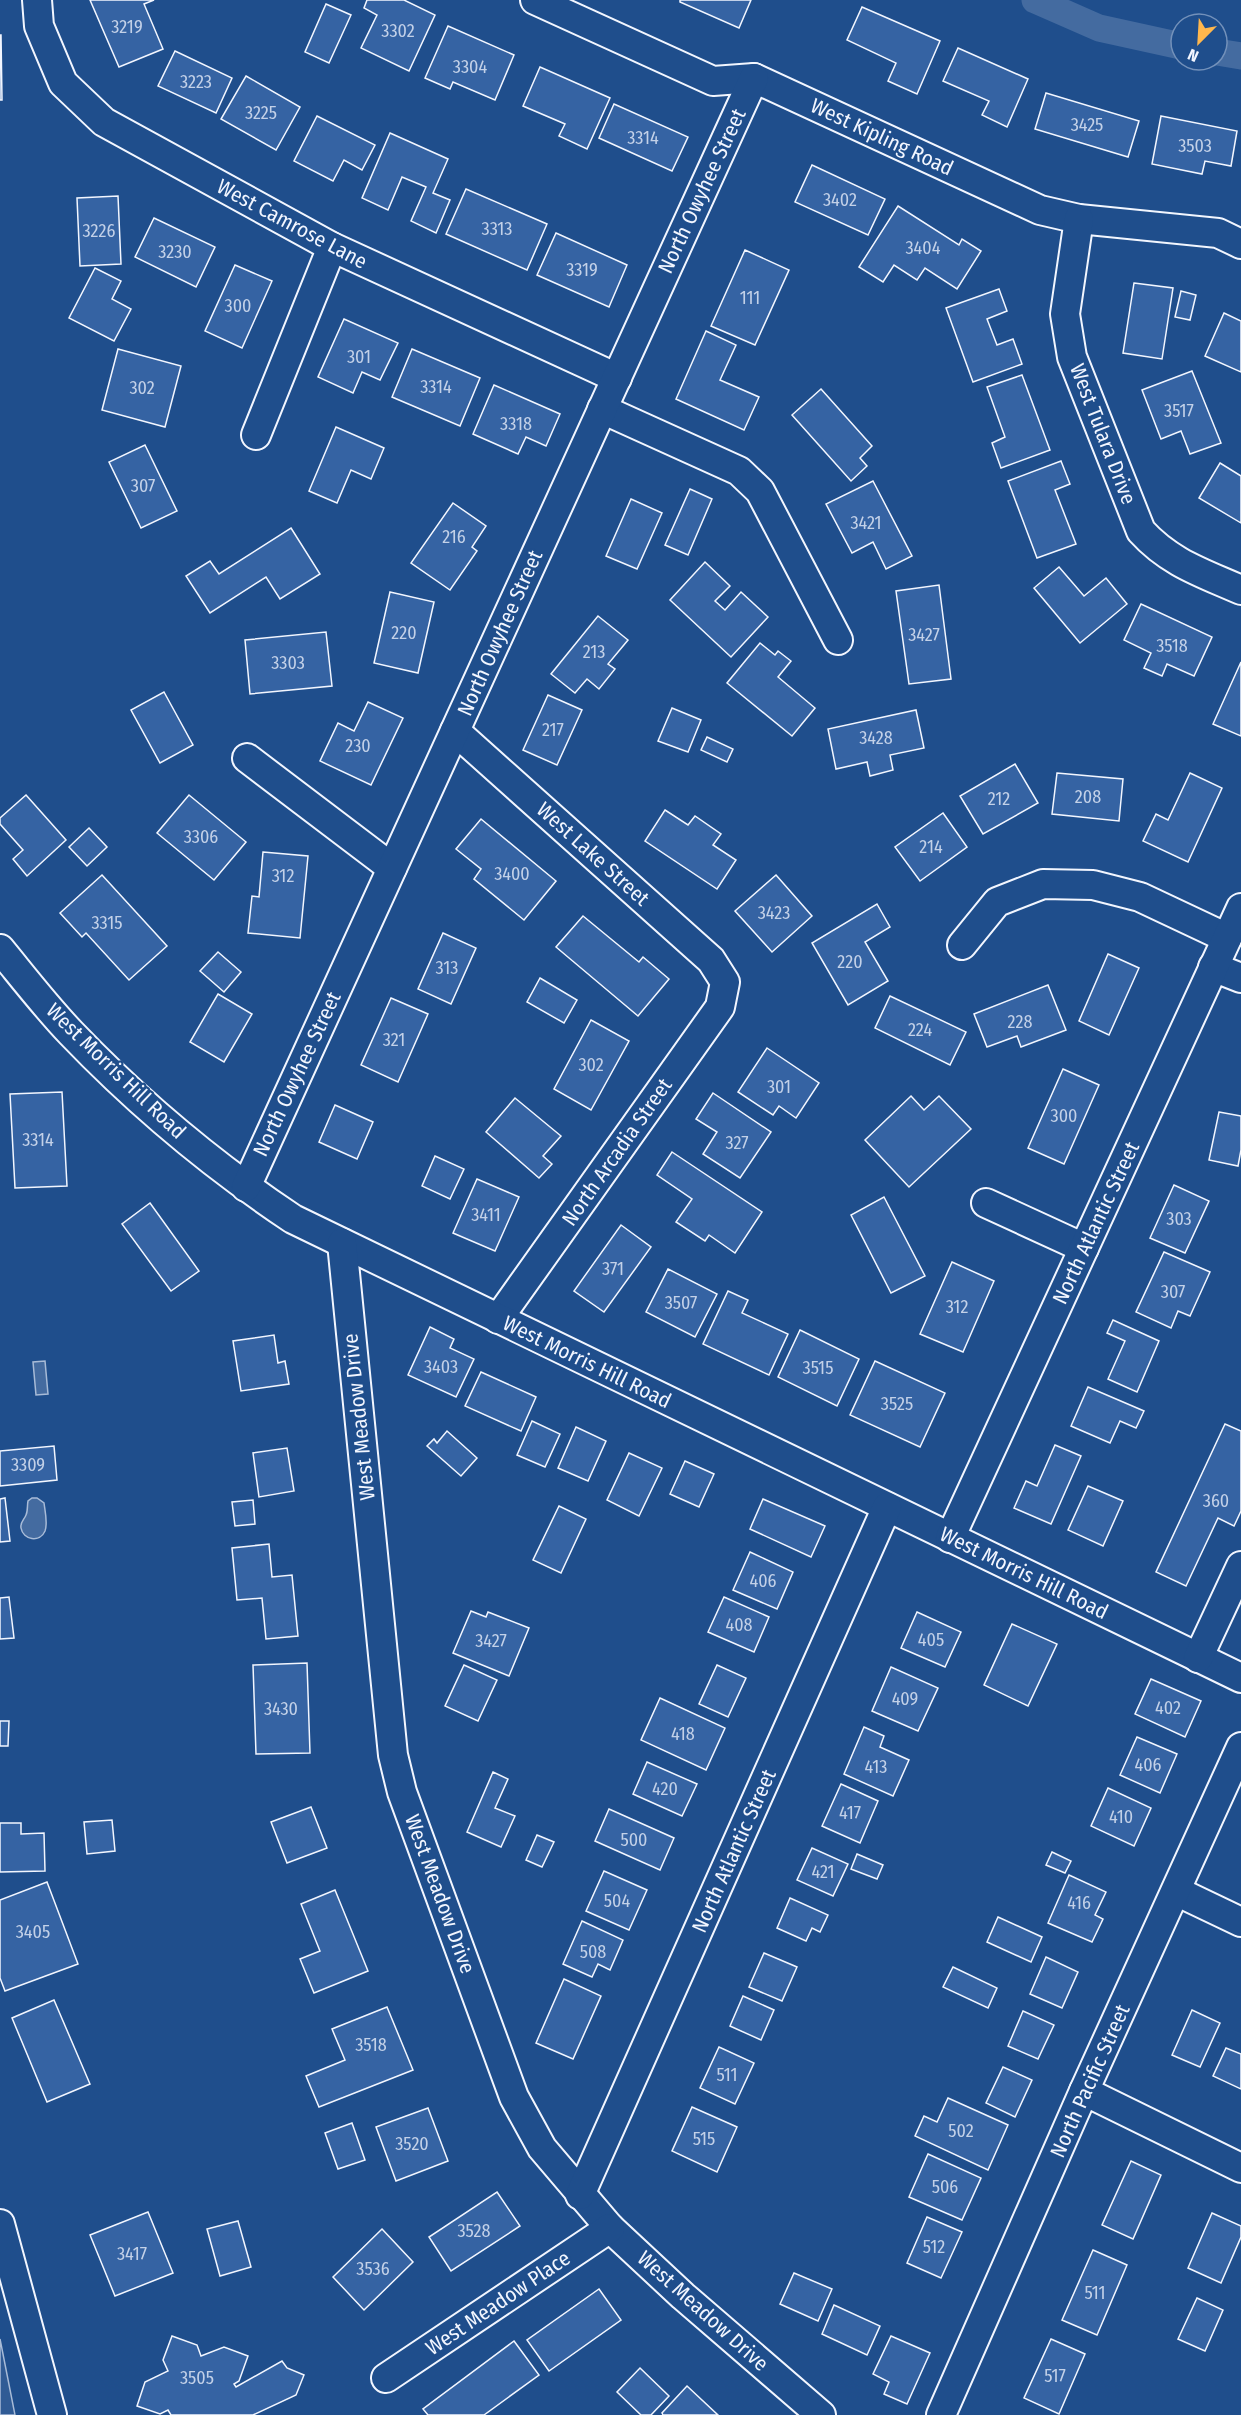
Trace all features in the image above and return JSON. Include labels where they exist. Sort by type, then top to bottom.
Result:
[{"type":"street","name":"West Camrose Lane","points":[[37,0],[39,26],[63,83],[104,122],[332,247],[616,378]]},
{"type":"street","name":"West Kipling Road","points":[[534,0],[713,81],[754,78],[1040,210],[1079,219],[1218,233],[1241,244]]},
{"type":"street","name":"North Owyhee Street","points":[[246,1187],[754,78]]},
{"type":"street","name":"West Tulara Drive","points":[[1079,219],[1065,314],[1072,357],[1141,531],[1156,548],[1176,561],[1241,590]]},
{"type":"street","points":[[256,435],[332,247]]},
{"type":"street","points":[[602,409],[739,471],[753,484],[760,491],[838,640]]},
{"type":"street","name":"West Lake Street","points":[[455,731],[711,960],[725,982]]},
{"type":"street","points":[[247,758],[392,868]]},
{"type":"street","points":[[962,945],[997,902],[1043,884],[1093,885],[1140,897],[1227,938]]},
{"type":"street","name":"North Atlantic Street","points":[[950,1538],[1241,908]]},
{"type":"street","name":"West Morris Hill Road","points":[[0,949],[70,1032],[153,1113],[246,1187],[293,1219],[1241,1678]]},
{"type":"street","points":[[1214,967],[1241,978]]},
{"type":"street","name":"North Arcadia Street","points":[[498,1319],[720,1007],[725,982]]},
{"type":"street","points":[[986,1203],[1084,1248]]},
{"type":"street","name":"West Meadow Drive","points":[[342,1243],[393,1755],[402,1792],[514,2097],[542,2148],[610,2228],[683,2296],[821,2415]]},
{"type":"street","name":"North Atlantic Street","points":[[580,2194],[887,1507]]},
{"type":"street","points":[[1198,1658],[1241,1566]]},
{"type":"street","name":"North Pacific Street","points":[[941,2415],[1084,2091],[1241,1747]]},
{"type":"street","points":[[1176,1891],[1241,1922]]},
{"type":"street","points":[[1084,2091],[1241,2168]]},
{"type":"street","points":[[0,2224],[52,2415]]},
{"type":"street","name":"West Meadow Place","points":[[386,2378],[610,2228]]},
{"type":"shaded area","points":[[45,1361],[48,1394],[36,1395],[33,1362]]},
{"type":"shaded area","points":[[37,1498],[44,1503],[46,1517],[45,1531],[43,1535],[36,1538],[25,1535],[21,1528],[27,1513],[28,1501]]},
{"type":"shaded area","points":[[0,2339],[15,2415],[0,2415]]},
{"type":"building","points":[[90,0],[154,0],[144,4],[163,49],[119,67]]},
{"type":"building","points":[[367,0],[404,0],[435,15],[409,71],[361,48],[377,15],[364,8]]},
{"type":"building","points":[[680,0],[751,0],[739,28],[680,2]]},
{"type":"building","points":[[326,4],[351,15],[329,63],[305,52]]},
{"type":"building","points":[[862,7],[940,41],[917,94],[888,81],[896,63],[847,40]]},
{"type":"building","points":[[448,26],[514,55],[495,100],[453,82],[450,89],[425,78]]},
{"type":"building","points":[[1,35],[2,100],[0,100]]},
{"type":"building","points":[[958,48],[1028,79],[1007,127],[982,115],[989,101],[943,81]]},
{"type":"building","points":[[175,51],[232,78],[216,113],[158,86]]},
{"type":"building","points":[[540,67],[610,98],[587,149],[559,136],[565,124],[523,106]]},
{"type":"building","points":[[246,76],[300,107],[276,150],[221,119]]},
{"type":"building","points":[[1046,93],[1139,121],[1128,157],[1035,129]]},
{"type":"building","points":[[614,104],[688,137],[672,171],[599,138]]},
{"type":"building","points":[[317,116],[375,145],[362,170],[344,160],[333,181],[294,161]]},
{"type":"building","points":[[1161,116],[1237,131],[1231,166],[1205,161],[1202,174],[1152,164]]},
{"type":"building","points":[[390,133],[448,159],[433,193],[450,200],[436,233],[411,221],[426,187],[402,177],[388,210],[362,198]]},
{"type":"building","points":[[812,165],[885,199],[868,235],[795,202]]},
{"type":"building","points":[[466,189],[547,224],[527,270],[446,234]]},
{"type":"building","points":[[118,196],[121,264],[80,266],[77,198]]},
{"type":"building","points":[[898,206],[959,245],[962,239],[981,251],[957,289],[925,268],[917,280],[894,265],[883,282],[859,267]]},
{"type":"building","points":[[154,218],[215,247],[196,287],[135,257]]},
{"type":"building","points":[[556,233],[627,265],[609,307],[537,275]]},
{"type":"building","points":[[745,250],[789,270],[755,345],[711,326]]},
{"type":"building","points":[[235,265],[272,281],[242,348],[205,331]]},
{"type":"building","points":[[95,268],[121,281],[112,299],[131,309],[114,341],[69,318]]},
{"type":"building","points":[[1134,283],[1173,288],[1162,359],[1123,353]]},
{"type":"building","points":[[999,289],[1007,311],[987,319],[997,345],[1013,339],[1022,364],[973,382],[946,308]]},
{"type":"building","points":[[1181,291],[1196,295],[1190,320],[1175,317]]},
{"type":"building","points":[[1224,313],[1241,321],[1241,372],[1205,356]]},
{"type":"building","points":[[344,319],[398,343],[380,380],[362,372],[353,393],[318,377]]},
{"type":"building","points":[[706,331],[736,345],[720,380],[759,397],[744,430],[676,399]]},
{"type":"building","points":[[118,349],[181,366],[165,427],[102,410]]},
{"type":"building","points":[[412,349],[480,378],[460,426],[392,397]]},
{"type":"building","points":[[1192,371],[1221,443],[1190,454],[1181,431],[1161,439],[1142,390]]},
{"type":"building","points":[[1022,375],[1050,450],[1001,468],[992,443],[1005,437],[987,387]]},
{"type":"building","points":[[494,385],[560,414],[546,446],[526,437],[518,454],[473,434]]},
{"type":"building","points":[[821,389],[872,446],[860,458],[867,466],[851,481],[792,415]]},
{"type":"building","points":[[336,427],[384,448],[371,479],[351,470],[337,503],[309,491]]},
{"type":"building","points":[[145,445],[177,511],[141,528],[109,462]]},
{"type":"building","points":[[1061,461],[1070,484],[1055,490],[1076,544],[1037,558],[1008,481]]},
{"type":"building","points":[[1220,463],[1241,476],[1241,523],[1199,498]]},
{"type":"building","points":[[873,481],[912,556],[886,569],[873,542],[852,553],[826,504]]},
{"type":"building","points":[[690,489],[712,499],[688,555],[665,545]]},
{"type":"building","points":[[631,499],[662,513],[637,569],[606,556]]},
{"type":"building","points":[[453,503],[486,526],[472,547],[477,551],[450,590],[411,563]]},
{"type":"building","points":[[291,528],[320,574],[280,599],[266,577],[210,613],[186,576],[210,561],[219,574]]},
{"type":"building","points":[[705,562],[730,586],[715,601],[725,610],[741,592],[768,617],[731,657],[670,600]]},
{"type":"building","points":[[1059,567],[1084,596],[1106,578],[1127,604],[1080,643],[1034,588]]},
{"type":"building","points":[[939,585],[951,679],[909,684],[896,591]]},
{"type":"building","points":[[390,592],[434,602],[418,673],[374,663]]},
{"type":"building","points":[[1141,604],[1212,637],[1194,676],[1167,664],[1162,676],[1144,668],[1151,653],[1124,640]]},
{"type":"building","points":[[598,616],[628,640],[608,664],[615,669],[599,689],[587,679],[575,693],[551,674]]},
{"type":"building","points":[[326,632],[332,686],[250,694],[245,640]]},
{"type":"building","points":[[760,643],[775,655],[778,651],[791,661],[778,677],[815,708],[792,736],[727,683]]},
{"type":"building","points":[[1241,662],[1241,736],[1213,724]]},
{"type":"building","points":[[164,692],[193,745],[160,763],[131,710]]},
{"type":"building","points":[[548,695],[582,710],[557,765],[523,750]]},
{"type":"building","points":[[368,702],[403,718],[371,785],[320,761],[338,723],[354,731]]},
{"type":"building","points":[[672,708],[701,720],[688,752],[658,741]]},
{"type":"building","points":[[916,710],[924,748],[890,755],[893,770],[870,776],[867,762],[836,769],[828,729]]},
{"type":"building","points":[[707,737],[733,749],[727,762],[701,750]]},
{"type":"building","points":[[1015,764],[1038,803],[983,834],[960,796]]},
{"type":"building","points":[[1057,773],[1123,779],[1119,821],[1052,814]]},
{"type":"building","points":[[1190,773],[1222,788],[1188,862],[1143,841],[1156,814],[1168,820]]},
{"type":"building","points":[[26,795],[66,840],[27,876],[13,859],[23,850],[0,824],[0,818]]},
{"type":"building","points":[[189,795],[246,842],[214,880],[157,833]]},
{"type":"building","points":[[665,810],[688,825],[695,816],[721,834],[713,845],[736,860],[717,889],[645,841]]},
{"type":"building","points":[[943,813],[967,847],[920,881],[895,847]]},
{"type":"building","points":[[481,819],[556,881],[524,920],[474,879],[481,869],[456,849]]},
{"type":"building","points":[[89,828],[107,847],[87,866],[69,847]]},
{"type":"building","points":[[263,852],[308,856],[300,938],[248,933],[252,896],[259,897]]},
{"type":"building","points":[[102,875],[167,946],[129,980],[86,933],[82,937],[60,913]]},
{"type":"building","points":[[776,875],[812,916],[772,952],[735,911]]},
{"type":"building","points":[[877,904],[890,927],[865,942],[888,981],[848,1005],[812,943]]},
{"type":"building","points":[[583,916],[639,962],[643,957],[669,979],[638,1016],[556,947]]},
{"type":"building","points":[[443,933],[476,948],[451,1004],[418,989]]},
{"type":"building","points":[[218,952],[241,972],[224,992],[200,971]]},
{"type":"building","points":[[1108,954],[1139,968],[1109,1035],[1079,1021]]},
{"type":"building","points":[[540,978],[577,1000],[564,1023],[527,1002]]},
{"type":"building","points":[[1048,985],[1066,1030],[1021,1047],[1017,1036],[987,1047],[974,1014]]},
{"type":"building","points":[[218,994],[252,1014],[224,1062],[190,1042]]},
{"type":"building","points":[[890,996],[966,1032],[950,1065],[875,1028]]},
{"type":"building","points":[[391,998],[428,1014],[398,1082],[361,1065]]},
{"type":"building","points":[[591,1020],[629,1041],[591,1110],[554,1089]]},
{"type":"building","points":[[767,1048],[819,1083],[796,1118],[779,1106],[773,1115],[738,1092]]},
{"type":"building","points":[[1063,1069],[1099,1085],[1064,1164],[1028,1148]]},
{"type":"building","points":[[62,1092],[67,1186],[15,1188],[10,1094]]},
{"type":"building","points":[[713,1093],[771,1132],[740,1178],[703,1154],[717,1132],[696,1119]]},
{"type":"building","points":[[911,1096],[924,1110],[939,1096],[971,1129],[909,1187],[865,1140]]},
{"type":"building","points":[[515,1098],[561,1136],[543,1156],[552,1164],[539,1178],[486,1132]]},
{"type":"building","points":[[335,1105],[373,1122],[357,1159],[319,1142]]},
{"type":"building","points":[[1219,1112],[1241,1116],[1241,1150],[1238,1166],[1209,1160]]},
{"type":"building","points":[[672,1152],[762,1212],[735,1253],[709,1235],[705,1241],[676,1222],[692,1199],[657,1175]]},
{"type":"building","points":[[435,1156],[464,1169],[450,1199],[422,1186]]},
{"type":"building","points":[[477,1179],[519,1197],[495,1251],[453,1233]]},
{"type":"building","points":[[1174,1185],[1209,1201],[1185,1253],[1150,1238]]},
{"type":"building","points":[[884,1197],[925,1276],[891,1293],[851,1215]]},
{"type":"building","points":[[150,1203],[199,1271],[171,1291],[122,1224]]},
{"type":"building","points":[[621,1225],[651,1247],[604,1312],[574,1291]]},
{"type":"building","points":[[1164,1252],[1210,1272],[1190,1316],[1178,1311],[1171,1328],[1136,1312]]},
{"type":"building","points":[[952,1262],[994,1281],[963,1352],[920,1334]]},
{"type":"building","points":[[668,1269],[717,1294],[695,1337],[646,1312]]},
{"type":"building","points":[[728,1291],[748,1300],[742,1313],[788,1334],[769,1375],[703,1344]]},
{"type":"building","points":[[1113,1320],[1159,1341],[1137,1392],[1108,1379],[1125,1341],[1107,1333]]},
{"type":"building","points":[[430,1327],[454,1339],[450,1348],[474,1359],[456,1397],[408,1375]]},
{"type":"building","points":[[800,1330],[859,1359],[837,1406],[778,1377]]},
{"type":"building","points":[[274,1335],[278,1363],[285,1361],[289,1384],[241,1391],[233,1341]]},
{"type":"building","points":[[875,1361],[945,1393],[920,1447],[850,1415]]},
{"type":"building","points":[[481,1372],[536,1397],[521,1431],[465,1406]]},
{"type":"building","points":[[1088,1387],[1144,1411],[1136,1428],[1120,1421],[1110,1443],[1071,1426]]},
{"type":"building","points":[[532,1421],[560,1434],[545,1467],[517,1455]]},
{"type":"building","points":[[1225,1424],[1241,1431],[1241,1511],[1234,1526],[1218,1518],[1186,1586],[1156,1572]]},
{"type":"building","points":[[576,1427],[606,1441],[588,1481],[558,1468]]},
{"type":"building","points":[[447,1431],[477,1458],[461,1476],[427,1446],[434,1439],[437,1443]]},
{"type":"building","points":[[1055,1445],[1081,1456],[1051,1524],[1014,1508],[1026,1481],[1037,1486]]},
{"type":"building","points":[[54,1446],[57,1480],[0,1486],[0,1451]]},
{"type":"building","points":[[287,1448],[294,1491],[259,1497],[253,1453]]},
{"type":"building","points":[[629,1453],[662,1468],[639,1516],[607,1500]]},
{"type":"building","points":[[685,1461],[714,1474],[699,1507],[670,1494]]},
{"type":"building","points":[[1088,1486],[1123,1501],[1103,1546],[1068,1530]]},
{"type":"building","points":[[5,1498],[10,1541],[0,1542],[0,1499]]},
{"type":"building","points":[[763,1499],[825,1526],[811,1557],[750,1529]]},
{"type":"building","points":[[253,1500],[255,1524],[235,1526],[232,1502]]},
{"type":"building","points":[[559,1506],[586,1519],[561,1573],[533,1560]]},
{"type":"building","points":[[269,1544],[272,1577],[292,1575],[298,1636],[266,1639],[262,1598],[237,1600],[232,1548]]},
{"type":"building","points":[[750,1552],[793,1572],[777,1609],[733,1590]]},
{"type":"building","points":[[9,1597],[14,1638],[0,1639],[0,1598]]},
{"type":"building","points":[[724,1597],[769,1617],[754,1652],[708,1632]]},
{"type":"building","points":[[471,1611],[486,1617],[488,1612],[529,1628],[509,1676],[453,1653]]},
{"type":"building","points":[[917,1612],[961,1632],[945,1667],[901,1648]]},
{"type":"building","points":[[1012,1624],[1057,1644],[1028,1706],[984,1685]]},
{"type":"building","points":[[307,1663],[310,1753],[256,1754],[253,1665]]},
{"type":"building","points":[[464,1665],[497,1680],[478,1721],[445,1706]]},
{"type":"building","points":[[717,1665],[746,1678],[728,1717],[699,1704]]},
{"type":"building","points":[[891,1667],[938,1688],[918,1731],[872,1711]]},
{"type":"building","points":[[1151,1679],[1201,1701],[1185,1737],[1135,1714]]},
{"type":"building","points":[[660,1698],[725,1728],[706,1770],[641,1740]]},
{"type":"building","points":[[0,1721],[9,1721],[8,1746],[0,1746]]},
{"type":"building","points":[[864,1727],[884,1736],[880,1747],[909,1760],[893,1796],[844,1774]]},
{"type":"building","points":[[1137,1737],[1177,1754],[1160,1793],[1120,1775]]},
{"type":"building","points":[[647,1762],[697,1784],[682,1816],[633,1794]]},
{"type":"building","points":[[493,1772],[508,1779],[495,1808],[515,1816],[501,1847],[467,1832]]},
{"type":"building","points":[[841,1784],[878,1801],[860,1843],[822,1826]]},
{"type":"building","points":[[1108,1788],[1151,1808],[1134,1846],[1091,1826]]},
{"type":"building","points":[[311,1807],[327,1848],[287,1863],[271,1822]]},
{"type":"building","points":[[609,1809],[674,1838],[660,1870],[595,1841]]},
{"type":"building","points":[[112,1820],[115,1851],[87,1854],[84,1822]]},
{"type":"building","points":[[0,1823],[21,1823],[21,1834],[44,1833],[45,1871],[0,1872]]},
{"type":"building","points":[[537,1835],[554,1842],[542,1867],[526,1860]]},
{"type":"building","points":[[812,1848],[848,1864],[833,1896],[797,1880]]},
{"type":"building","points":[[1052,1852],[1071,1861],[1065,1873],[1046,1865]]},
{"type":"building","points":[[857,1854],[883,1865],[877,1879],[851,1869]]},
{"type":"building","points":[[604,1871],[647,1890],[629,1930],[586,1911]]},
{"type":"building","points":[[1069,1875],[1106,1892],[1095,1915],[1103,1919],[1092,1942],[1048,1923]]},
{"type":"building","points":[[47,1882],[78,1964],[5,1991],[0,1978],[0,1900]]},
{"type":"building","points":[[335,1890],[368,1971],[314,1993],[300,1959],[320,1951],[301,1904]]},
{"type":"building","points":[[790,1898],[828,1915],[820,1932],[812,1928],[806,1941],[777,1928]]},
{"type":"building","points":[[998,1917],[1042,1937],[1031,1962],[987,1942]]},
{"type":"building","points":[[582,1921],[623,1940],[610,1970],[598,1964],[592,1977],[563,1964]]},
{"type":"building","points":[[764,1953],[797,1967],[782,2001],[749,1987]]},
{"type":"building","points":[[1046,1957],[1078,1972],[1062,2008],[1030,1994]]},
{"type":"building","points":[[953,1967],[997,1988],[988,2008],[943,1987]]},
{"type":"building","points":[[564,1979],[601,1996],[573,2059],[536,2043]]},
{"type":"building","points":[[743,1996],[774,2010],[761,2040],[730,2026]]},
{"type":"building","points":[[54,2000],[90,2084],[47,2102],[12,2018]]},
{"type":"building","points":[[387,2007],[413,2070],[319,2107],[306,2076],[345,2060],[332,2029]]},
{"type":"building","points":[[1192,2010],[1220,2023],[1200,2067],[1172,2055]]},
{"type":"building","points":[[1023,2011],[1054,2025],[1038,2059],[1008,2046]]},
{"type":"building","points":[[719,2047],[754,2063],[735,2104],[700,2088]]},
{"type":"building","points":[[1226,2048],[1241,2054],[1241,2089],[1213,2076]]},
{"type":"building","points":[[1003,2067],[1032,2080],[1015,2117],[986,2103]]},
{"type":"building","points":[[948,2098],[1008,2125],[988,2170],[915,2136],[924,2116],[937,2122]]},
{"type":"building","points":[[692,2107],[737,2127],[717,2172],[672,2151]]},
{"type":"building","points":[[428,2108],[448,2161],[396,2181],[376,2127]]},
{"type":"building","points":[[352,2123],[365,2160],[338,2169],[325,2133]]},
{"type":"building","points":[[928,2154],[981,2178],[962,2220],[909,2197]]},
{"type":"building","points":[[1131,2161],[1161,2175],[1133,2239],[1102,2225]]},
{"type":"building","points":[[497,2192],[520,2226],[451,2271],[429,2237]]},
{"type":"building","points":[[148,2212],[173,2273],[115,2296],[90,2235]]},
{"type":"building","points":[[1212,2213],[1241,2226],[1241,2237],[1221,2283],[1188,2268]]},
{"type":"building","points":[[927,2217],[962,2232],[941,2278],[907,2263]]},
{"type":"building","points":[[238,2221],[251,2267],[220,2276],[207,2229]]},
{"type":"building","points":[[382,2229],[413,2262],[364,2310],[333,2277]]},
{"type":"building","points":[[1093,2250],[1127,2265],[1097,2335],[1062,2320]]},
{"type":"building","points":[[794,2273],[832,2289],[818,2321],[780,2304]]},
{"type":"building","points":[[599,2289],[621,2320],[549,2371],[527,2340]]},
{"type":"building","points":[[1197,2298],[1223,2310],[1205,2351],[1178,2339]]},
{"type":"building","points":[[834,2305],[880,2326],[867,2355],[822,2334]]},
{"type":"building","points":[[172,2336],[197,2345],[201,2356],[224,2347],[248,2356],[239,2381],[234,2384],[236,2387],[282,2361],[287,2368],[304,2375],[296,2395],[253,2415],[171,2415],[168,2410],[160,2414],[137,2406],[145,2382],[168,2371],[163,2360]]},
{"type":"building","points":[[891,2336],[930,2353],[907,2404],[884,2394],[889,2382],[873,2374]]},
{"type":"building","points":[[1051,2339],[1085,2354],[1059,2414],[1024,2398]]},
{"type":"building","points":[[514,2341],[539,2375],[484,2415],[428,2415],[423,2409]]},
{"type":"building","points":[[640,2368],[669,2396],[651,2415],[641,2415],[617,2392]]},
{"type":"building","points":[[687,2386],[718,2415],[663,2415],[662,2413]]},
{"type":"waterway","points":[[1035,0],[1099,28],[1169,43]]},
{"type":"waterway","points":[[1229,54],[1241,56]]}]
